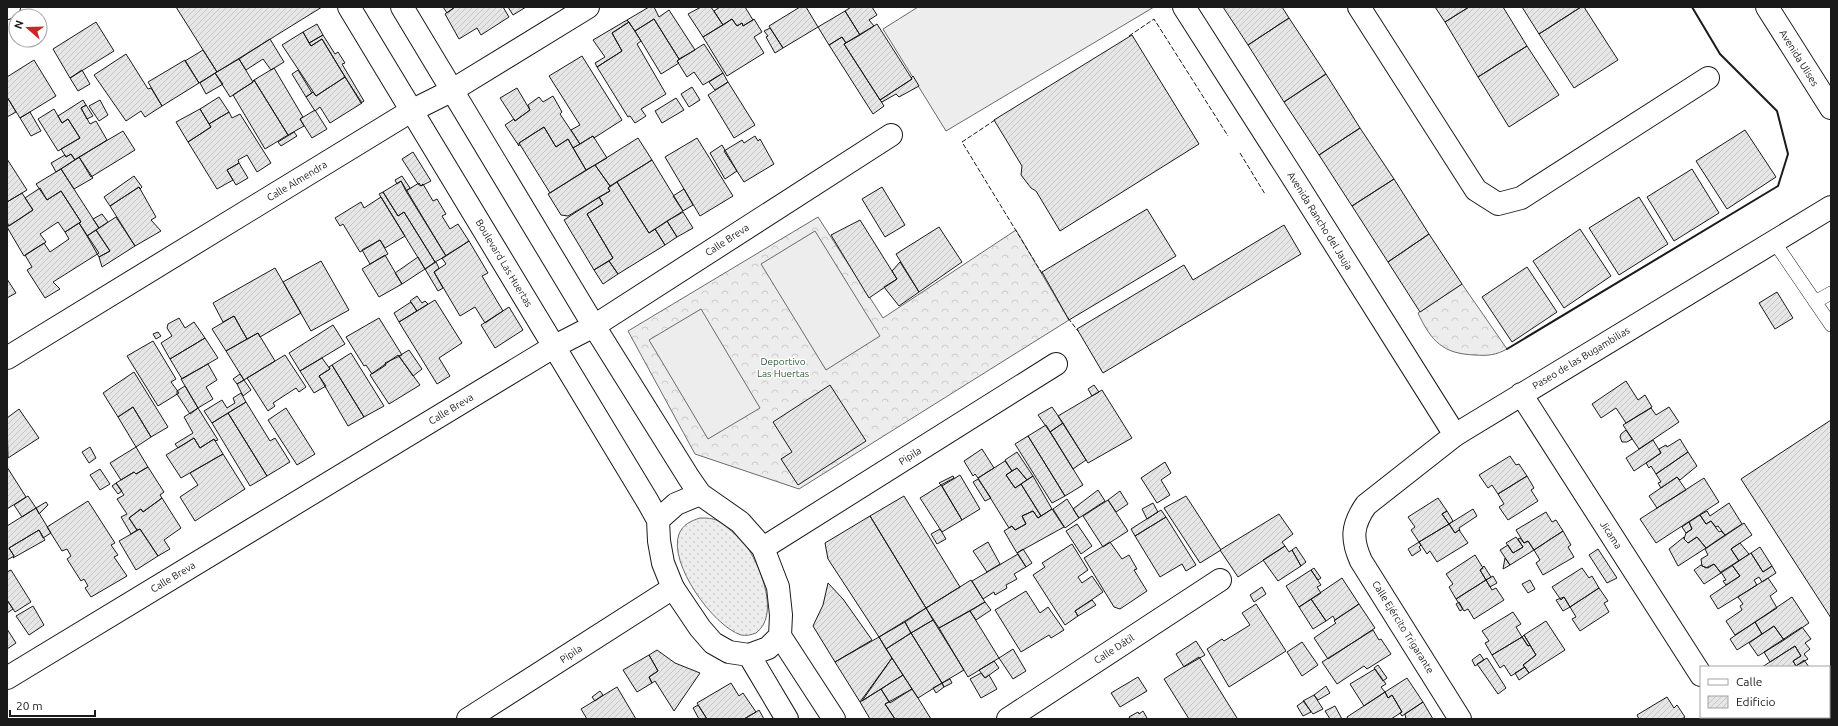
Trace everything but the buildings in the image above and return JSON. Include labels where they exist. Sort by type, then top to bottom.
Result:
[{"type":"street","name":"Boulevard Las Huertas","points":[[348,7],[658,520],[659,541],[663,563],[673,588],[700,628],[713,643],[729,652],[749,655],[768,648],[780,636]]},
{"type":"street","points":[[402,7],[594,326],[700,494],[740,522],[763,548],[778,586],[781,615],[780,636],[834,719]]},
{"type":"street","name":"Calle Almendra","points":[[7,358],[411,111],[451,90],[588,7]]},
{"type":"street","name":"Avenida Rancho del Jauja","points":[[1184,7],[1454,436]]},
{"type":"street","points":[[1359,7],[1476,190],[1498,204],[1521,198],[1708,78]]},
{"type":"street","name":"Avenida Ulises","points":[[1767,7],[1831,108]]},
{"type":"street","name":"Calle Breva","points":[[7,678],[554,346],[594,326],[891,135]]},
{"type":"street","name":"Paseo de las Bugambilias","points":[[1354,533],[1357,518],[1366,505],[1454,436],[1831,207]]},
{"type":"street","name":"Pipila","points":[[763,548],[1056,364]]},
{"type":"street","name":"Jicama","points":[[1521,394],[1700,673]]},
{"type":"street","points":[[658,520],[676,504],[700,494]]},
{"type":"street","name":"Calle Ejército Trigarante","points":[[1354,533],[1356,548],[1361,561],[1460,719]]},
{"type":"street","name":"Calle Dátil","points":[[1008,719],[1220,580]]},
{"type":"street","name":"Pipila","points":[[468,719],[673,588]]},
{"type":"street","points":[[749,655],[787,719]]},
{"type":"lane","points":[[1774,243],[1831,325]]},
{"type":"lane","points":[[1816,302],[1831,293]]},
{"type":"green space","name":"Deportivo Las Huertas","points":[[818,217],[883,318],[1016,230],[1069,320],[799,489],[695,454],[628,331]]},
{"type":"green space","points":[[1462,284],[1507,349],[1499,353],[1488,355],[1454,352],[1439,344],[1428,331],[1418,313]]},
{"type":"green space","points":[[700,518],[714,519],[726,526],[748,548],[753,557],[763,579],[767,604],[767,615],[763,625],[756,633],[741,635],[718,620],[695,592],[686,576],[680,561],[677,546],[679,534],[685,525]]},
{"type":"shaded area","points":[[918,7],[1154,7],[946,131],[883,29]]},
{"type":"shaded area","points":[[815,231],[880,336],[826,370],[761,264]]},
{"type":"shaded area","points":[[701,309],[760,408],[708,439],[649,340]]},
{"type":"fence","points":[[1129,36],[1154,19],[1228,136]]},
{"type":"fence","points":[[995,120],[962,142],[1043,275]]},
{"type":"fence","points":[[1240,153],[1265,194]]},
{"type":"fence","points":[[1068,318],[1078,331]]},
{"type":"wall","points":[[1507,349],[1778,186],[1788,154],[1777,111],[1720,54],[1692,7]]}]
